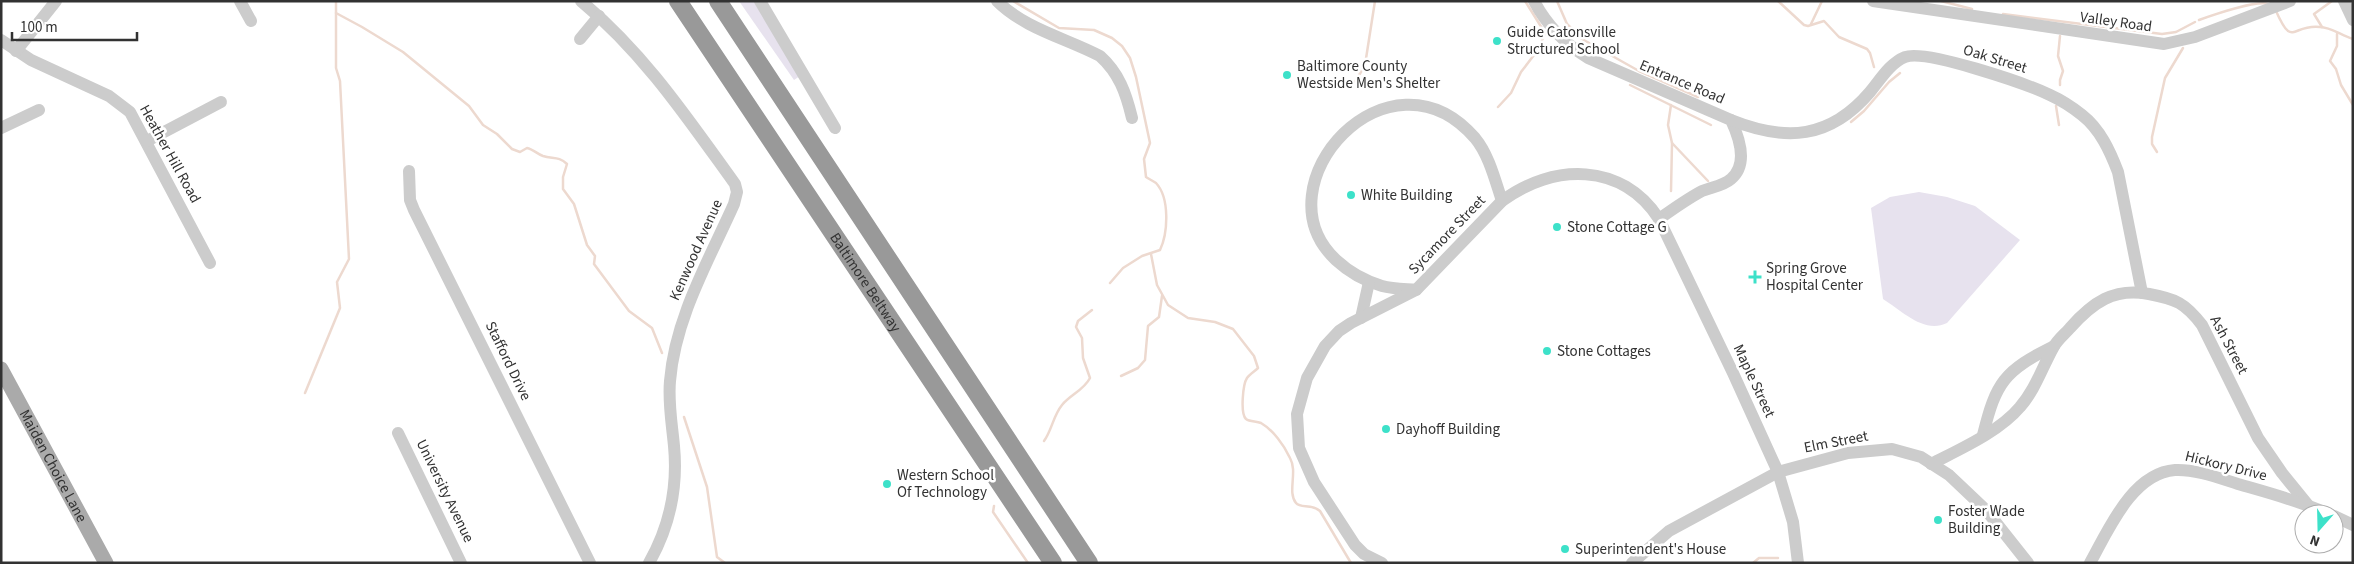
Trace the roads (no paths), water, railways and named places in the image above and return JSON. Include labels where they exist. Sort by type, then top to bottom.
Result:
[{"type":"highway","points":[[671,1],[723,69]]},
{"type":"highway","name":"Baltimore Beltway","points":[[678,1],[1052,563]]},
{"type":"highway","points":[[718,1],[1089,563]]},
{"type":"main road","name":"Maiden Choice Lane","points":[[1,369],[106,563]]},
{"type":"street","points":[[16,51],[56,1]]},
{"type":"street","points":[[240,1],[251,21]]},
{"type":"street","name":"Kenwood Avenue","points":[[581,1],[599,16],[658,78],[735,184],[737,192],[734,204],[692,298],[677,340],[670,381],[669,401],[674,454],[674,488],[667,522],[649,563]]},
{"type":"street","points":[[760,1],[835,128]]},
{"type":"street","points":[[998,1],[1015,16],[1030,25],[1100,56],[1109,64],[1122,83],[1132,118]]},
{"type":"street","name":"Entrance Road","points":[[1534,1],[1554,31],[1574,49],[1588,58],[1731,120],[1741,147],[1741,156],[1736,173],[1723,184],[1687,199],[1660,219]]},
{"type":"street","name":"Valley Road","points":[[1872,1],[2164,44],[2195,36],[2278,6]]},
{"type":"street","points":[[2344,1],[2353,20]]},
{"type":"street","points":[[580,39],[599,16]]},
{"type":"street","name":"Heather Hill Road","points":[[1,40],[16,51],[122,104],[130,112],[210,263]]},
{"type":"street","name":"Oak Street","points":[[1731,120],[1759,130],[1786,134],[1806,133],[1822,129],[1859,104],[1896,62],[1905,57],[1918,56],[1963,66],[2030,87],[2051,96],[2084,116],[2095,129],[2109,152],[2118,172],[2142,293]]},
{"type":"street","points":[[147,141],[221,102]]},
{"type":"street","points":[[1416,290],[1385,287],[1370,282],[1351,272],[1329,253],[1320,241],[1311,210],[1311,195],[1330,148],[1353,124],[1368,115],[1399,103],[1428,107],[1445,113],[1462,125],[1476,139],[1485,153],[1502,201]]},
{"type":"street","points":[[1,128],[39,110]]},
{"type":"street","name":"Stafford Drive","points":[[409,171],[410,200],[414,210],[590,563]]},
{"type":"street","name":"Sycamore Street","points":[[1382,563],[1364,554],[1347,533],[1305,464],[1299,448],[1297,414],[1301,396],[1316,359],[1325,346],[1339,331],[1416,290],[1502,201],[1516,190],[1540,179],[1569,173],[1586,174],[1608,180],[1631,190],[1644,199],[1660,219]]},
{"type":"street","name":"Maple Street","points":[[1660,219],[1778,472],[1789,505],[1798,562]]},
{"type":"street","points":[[1361,318],[1370,282]]},
{"type":"street","name":"Ash Street","points":[[1931,464],[1995,430],[2020,408],[2030,394],[2054,346],[2085,311],[2098,301],[2113,294],[2127,292],[2142,293],[2180,302],[2193,314],[2202,326],[2258,438],[2282,473],[2308,504]]},
{"type":"street","name":"Ash Street","points":[[1983,435],[1992,400],[1997,389],[2019,366],[2054,346]]},
{"type":"street","name":"University Avenue","points":[[398,433],[461,563]]},
{"type":"street","name":"Elm Street","points":[[1632,563],[1669,531],[1778,472],[1848,453],[1892,449],[1906,451],[1949,475],[1986,510],[2028,563]]},
{"type":"street","name":"Hickory Drive","points":[[2090,563],[2128,497],[2153,478],[2175,470],[2204,474],[2308,504]]},
{"type":"waterway","points":[[305,393],[340,308],[337,282],[349,259],[340,81],[336,68],[336,1]]},
{"type":"waterway","points":[[1013,1],[1059,28],[1094,30],[1112,38],[1122,46],[1130,58],[1150,143],[1144,159],[1146,177],[1156,183],[1161,189],[1166,206],[1166,225],[1160,250],[1142,256],[1123,268],[1110,283]]},
{"type":"waterway","points":[[1355,82],[1365,65],[1375,1]]},
{"type":"waterway","points":[[1525,1],[1545,33],[1542,40]]},
{"type":"waterway","points":[[1557,1],[1567,24],[1582,39],[1639,71],[1698,97]]},
{"type":"waterway","points":[[1778,1],[1804,25],[1808,26],[1824,21],[1839,37],[1867,49],[1874,67]]},
{"type":"waterway","points":[[1811,24],[1822,1]]},
{"type":"waterway","points":[[1941,1],[1972,9]]},
{"type":"waterway","points":[[2322,27],[2314,14],[2332,1]]},
{"type":"waterway","points":[[2199,20],[2245,6],[2262,3],[2268,4]]},
{"type":"waterway","points":[[2276,11],[2286,29],[2290,32],[2310,27],[2324,27],[2353,39]]},
{"type":"waterway","points":[[336,13],[403,52],[469,106],[483,125],[497,134],[512,149],[520,152],[527,148],[567,164],[563,177],[563,189],[574,204],[587,245],[595,256],[594,264],[629,311],[652,328],[662,353]]},
{"type":"waterway","points":[[2003,14],[2162,34],[2176,32],[2195,22]]},
{"type":"waterway","points":[[2337,34],[2337,46],[2330,61],[2336,69],[2341,85],[2353,105]]},
{"type":"waterway","points":[[2060,36],[2058,56],[2063,71],[2060,85]]},
{"type":"waterway","points":[[2157,152],[2152,144],[2152,137],[2165,78],[2183,48]]},
{"type":"waterway","points":[[1498,107],[1511,93],[1521,72],[1534,55]]},
{"type":"waterway","points":[[1851,122],[1900,73]]},
{"type":"waterway","points":[[1630,85],[1711,125]]},
{"type":"waterway","points":[[1671,105],[1668,125],[1672,143],[1671,191]]},
{"type":"waterway","points":[[2056,106],[2059,125]]},
{"type":"waterway","points":[[1672,143],[1708,181]]},
{"type":"waterway","points":[[1151,254],[1157,285],[1168,305],[1188,318],[1215,322],[1233,329],[1254,356],[1258,368],[1246,381],[1243,392],[1244,416],[1248,420],[1261,423],[1281,443],[1288,453],[1292,464],[1293,498],[1298,505],[1313,507],[1320,511],[1351,563]]},
{"type":"waterway","points":[[1121,376],[1138,368],[1145,360],[1148,326],[1159,317],[1162,296]]},
{"type":"waterway","points":[[1044,441],[1062,405],[1084,386],[1090,378],[1083,358],[1082,338],[1076,327],[1078,321],[1092,310]]},
{"type":"waterway","points":[[684,417],[707,487],[717,557],[725,563]]},
{"type":"waterway","points":[[994,506],[993,512],[1028,563]]},
{"type":"waterway","points":[[1753,563],[1759,558],[1778,558]]},
{"type":"place","name":"Guide Catonsville Structured School","points":[[1497,41]]},
{"type":"place","name":"Baltimore County Westside Men's Shelter","points":[[1287,75]]},
{"type":"place","name":"White Building","points":[[1351,195]]},
{"type":"place","name":"Stone Cottage G","points":[[1557,227]]},
{"type":"place","name":"Spring Grove Hospital Center","points":[[1755,277]]},
{"type":"place","name":"Stone Cottages","points":[[1547,351]]},
{"type":"place","name":"Dayhoff Building","points":[[1386,429]]},
{"type":"place","name":"Western School Of Technology","points":[[887,484]]},
{"type":"place","name":"Foster Wade Building","points":[[1938,520]]},
{"type":"place","name":"Superintendent's House","points":[[1565,549]]}]
